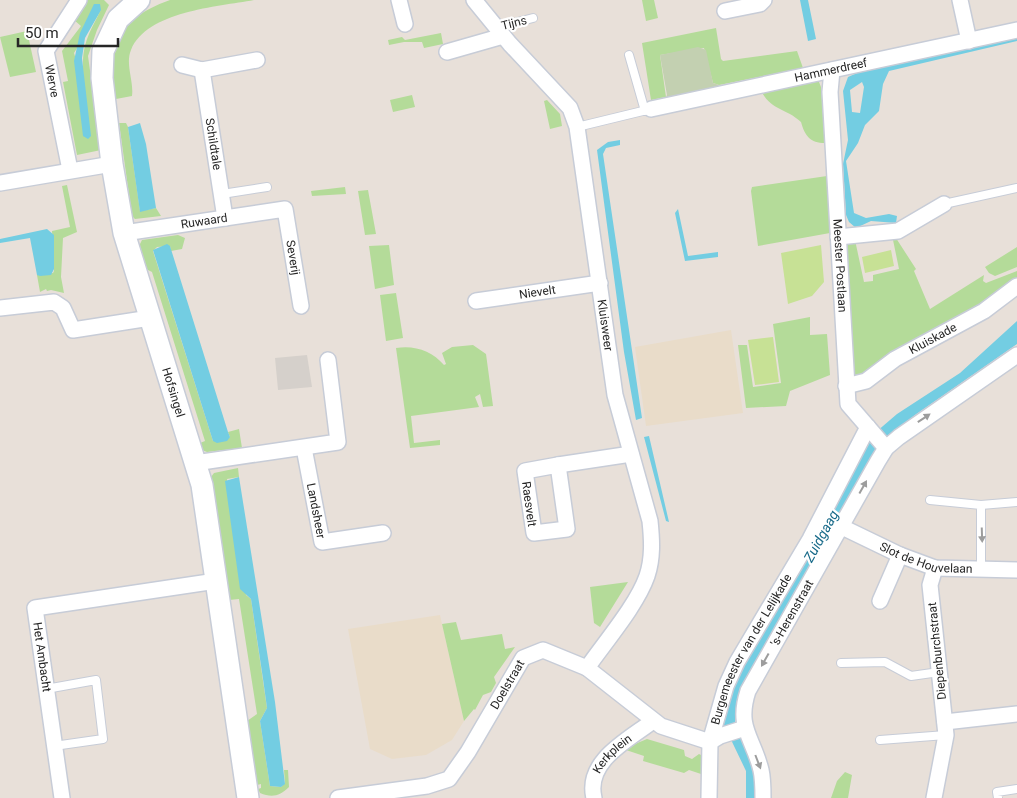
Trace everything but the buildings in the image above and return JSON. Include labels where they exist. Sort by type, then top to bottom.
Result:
[{"type":"street","name":"Werve","points":[[70,170],[46,51],[79,0]]},
{"type":"street","points":[[399,0],[405,24]]},
{"type":"street","name":"Kluisweer","points":[[474,0],[499,32],[570,108],[577,127],[615,395],[650,522],[653,543],[647,576],[639,593],[587,668]]},
{"type":"street","points":[[725,11],[760,4],[764,0]]},
{"type":"street","name":"Hofsingel","points":[[129,3],[112,29],[103,51],[101,64],[112,164],[124,233],[195,463],[205,502],[248,798]]},
{"type":"street","points":[[961,7],[969,40]]},
{"type":"street","name":"Hammerdreef","points":[[648,110],[1017,30]]},
{"type":"street","points":[[448,52],[499,32]]},
{"type":"street","points":[[182,65],[202,70],[257,60]]},
{"type":"street","name":"Schildtale","points":[[202,70],[225,218]]},
{"type":"street","name":"Meester Postlaan","points":[[832,70],[830,92],[848,404],[885,446]]},
{"type":"street","points":[[0,183],[112,164]]},
{"type":"street","points":[[838,237],[898,231],[944,204]]},
{"type":"street","name":"Ruwaard","points":[[124,233],[286,209]]},
{"type":"street","name":"Severij","points":[[286,209],[301,306]]},
{"type":"street","name":"Nievelt","points":[[476,301],[600,283]]},
{"type":"street","name":"Kluiskade","points":[[846,386],[866,381],[895,359],[984,311],[1017,286]]},
{"type":"street","points":[[0,308],[54,302],[63,308],[74,330],[150,318]]},
{"type":"street","name":"'s-Herenstraat","points":[[763,798],[761,771],[742,729],[742,716],[748,691],[842,527],[885,446],[1017,355]]},
{"type":"street","points":[[195,463],[338,442],[328,360]]},
{"type":"street","name":"Burgemeester van der Lelijkade","points":[[715,739],[717,711],[737,662],[810,539],[869,429]]},
{"type":"street","name":"Landsheer","points":[[304,448],[322,542],[383,533]]},
{"type":"street","name":"Raesvelt","points":[[558,465],[567,529],[534,533],[525,471],[558,465],[631,454]]},
{"type":"street","name":"Slot de Houvelaan","points":[[842,527],[900,555],[935,568],[1017,570]]},
{"type":"street","points":[[880,601],[900,555]]},
{"type":"street","name":"Diepenburchstraat","points":[[934,798],[945,728],[930,586],[935,568]]},
{"type":"street","name":"Het Ambacht","points":[[62,798],[35,608],[216,581]]},
{"type":"street","name":"Doelstraat","points":[[338,798],[428,792],[449,779],[468,752],[523,658],[543,650],[587,668],[661,726],[715,739]]},
{"type":"street","points":[[945,728],[1017,714]]},
{"type":"street","name":"Kerkplein","points":[[594,798],[593,782],[599,765],[617,748],[653,721]]},
{"type":"street","points":[[709,798],[715,739],[742,729]]},
{"type":"lane","name":"Tijns","points":[[499,32],[533,18]]},
{"type":"lane","points":[[629,55],[648,110]]},
{"type":"lane","name":"Hammerdreef","points":[[577,127],[648,110]]},
{"type":"lane","name":"Ruwaard","points":[[222,194],[267,187]]},
{"type":"lane","points":[[944,204],[1017,188]]},
{"type":"lane","points":[[930,500],[981,505],[1017,502]]},
{"type":"lane","points":[[981,505],[981,570]]},
{"type":"lane","points":[[841,663],[885,662],[911,676],[940,672]]},
{"type":"lane","points":[[46,689],[96,680],[103,739],[54,746]]},
{"type":"lane","points":[[880,740],[945,728]]},
{"type":"lane","points":[[998,798],[997,792],[1017,789]]},
{"type":"shaded area","points":[[731,330],[743,413],[646,426],[635,347]]},
{"type":"shaded area","points":[[307,355],[312,387],[278,390],[275,358]]},
{"type":"shaded area","points":[[440,615],[464,721],[452,740],[426,755],[392,759],[370,749],[348,629]]},
{"type":"green space","points":[[88,0],[104,0],[109,5],[97,30],[88,56],[101,150],[77,155],[63,82],[68,81],[62,51],[81,26],[74,20]],"holes":[[[101,10],[85,46],[83,63],[84,86],[74,53]]]},
{"type":"green space","points":[[170,0],[254,0],[185,13],[167,19],[152,27],[139,37],[129,55],[132,96],[116,99],[111,60],[117,38],[131,21],[149,9]]},
{"type":"green space","points":[[642,0],[654,0],[658,18],[646,21]]},
{"type":"green space","points":[[716,28],[721,59],[723,61],[797,51],[803,68],[719,85],[713,83],[704,48],[660,55],[666,97],[651,100],[642,43]]},
{"type":"green space","points":[[27,31],[36,72],[10,77],[0,37]]},
{"type":"green space","points":[[441,33],[443,44],[424,48],[422,42],[404,42],[389,45],[388,40],[402,37],[405,40]]},
{"type":"green space","points":[[698,47],[706,50],[713,83],[719,85],[716,90],[665,99],[667,95],[660,55]]},
{"type":"green space","points":[[813,81],[819,82],[821,87],[825,143],[815,142],[809,138],[801,122],[770,103],[761,91]]},
{"type":"green space","points":[[412,95],[415,107],[393,112],[390,100]]},
{"type":"green space","points":[[547,100],[560,114],[562,126],[550,129],[544,101]]},
{"type":"green space","points":[[119,123],[126,123],[128,127],[140,211],[156,208],[161,216],[135,219],[132,216]]},
{"type":"green space","points":[[827,176],[830,233],[758,246],[752,187]]},
{"type":"green space","points":[[67,185],[77,232],[63,238],[61,277],[64,293],[47,291],[46,289],[40,292],[37,275],[53,273],[54,271],[52,231],[70,227],[62,186]]},
{"type":"green space","points":[[345,187],[346,194],[312,196],[311,191]]},
{"type":"green space","points":[[368,190],[376,234],[365,235],[358,191]]},
{"type":"green space","points":[[178,235],[185,238],[182,249],[171,251],[170,246],[157,247],[153,251],[213,441],[230,437],[228,432],[239,429],[242,448],[207,452],[202,450],[200,443],[205,441],[152,272],[146,269],[139,246],[142,240]]},
{"type":"green space","points":[[892,235],[894,235],[916,269],[914,271],[930,309],[984,275],[983,281],[986,283],[1017,271],[1017,280],[984,303],[920,341],[915,340],[893,352],[865,376],[853,375],[845,246],[855,240],[864,282],[873,281],[873,275],[899,269]]},
{"type":"green space","points":[[389,245],[394,285],[375,289],[369,246]]},
{"type":"green space","points":[[821,245],[824,282],[812,296],[788,304],[781,253]]},
{"type":"green space","points":[[1017,247],[1017,267],[995,276],[989,273],[985,267]]},
{"type":"green space","points":[[891,250],[894,266],[865,273],[862,257]]},
{"type":"green space","points":[[396,293],[403,338],[386,341],[380,295]]},
{"type":"green space","points":[[810,317],[810,335],[827,334],[830,375],[790,391],[786,406],[746,408],[738,345],[747,345],[753,387],[781,383],[773,324]]},
{"type":"green space","points":[[773,337],[779,382],[755,385],[748,340]]},
{"type":"green space","points":[[473,345],[486,354],[493,406],[483,407],[480,394],[475,397],[479,407],[411,416],[414,443],[440,440],[440,445],[410,448],[396,348],[410,347],[423,350],[434,356],[444,365],[446,364],[442,353],[452,347]]},
{"type":"green space","points":[[238,468],[239,477],[227,479],[246,595],[251,599],[267,708],[260,721],[270,786],[281,787],[285,783],[284,770],[288,770],[289,787],[279,794],[272,796],[260,793],[258,789],[261,788],[261,784],[257,785],[247,721],[257,714],[239,599],[229,600],[211,477],[214,473]]},
{"type":"green space","points":[[628,582],[600,627],[594,623],[590,587]]},
{"type":"green space","points":[[456,622],[461,640],[502,634],[505,649],[515,647],[494,677],[496,683],[491,692],[483,695],[475,710],[464,721],[442,624]]},
{"type":"green space","points":[[647,739],[684,750],[685,756],[692,759],[699,754],[703,756],[704,775],[689,770],[684,773],[643,761],[644,756],[623,749]]},
{"type":"green space","points":[[845,772],[852,775],[848,798],[831,798],[837,781]]},
{"type":"water","points":[[800,0],[808,0],[816,39],[808,41]]},
{"type":"water","points":[[94,4],[100,4],[101,10],[85,38],[82,58],[91,136],[88,139],[83,136],[74,61],[80,33]]},
{"type":"water","points":[[1017,38],[1017,41],[889,71],[883,84],[879,111],[865,125],[858,143],[846,161],[854,213],[866,218],[889,214],[897,216],[896,223],[871,221],[856,228],[849,222],[846,215],[843,164],[848,140],[843,91],[848,77],[864,70]],"holes":[[[862,82],[864,87],[860,113],[852,112],[850,90]]]},
{"type":"water","points":[[140,123],[146,144],[156,208],[140,212],[128,127]]},
{"type":"water","points":[[620,140],[620,145],[606,148],[603,154],[642,418],[636,420],[624,352],[597,150],[608,142]]},
{"type":"water","points":[[678,209],[688,256],[718,252],[718,257],[685,261],[675,213]]},
{"type":"water","points":[[47,229],[54,235],[54,269],[51,275],[37,275],[30,238],[0,243],[0,239]]},
{"type":"water","points":[[167,244],[170,246],[230,437],[227,441],[217,443],[213,441],[153,250]]},
{"type":"water","name":"Zuidgaag","points":[[1017,321],[1017,344],[915,415],[894,432],[740,694],[735,721],[736,727],[753,764],[758,798],[746,798],[746,771],[723,723],[730,689],[869,438],[897,414],[960,373]]},
{"type":"water","points":[[649,436],[669,522],[666,521],[644,437]]},
{"type":"water","points":[[239,477],[275,702],[285,784],[281,787],[270,786],[260,721],[267,708],[263,679],[251,599],[240,589],[225,481]]}]
